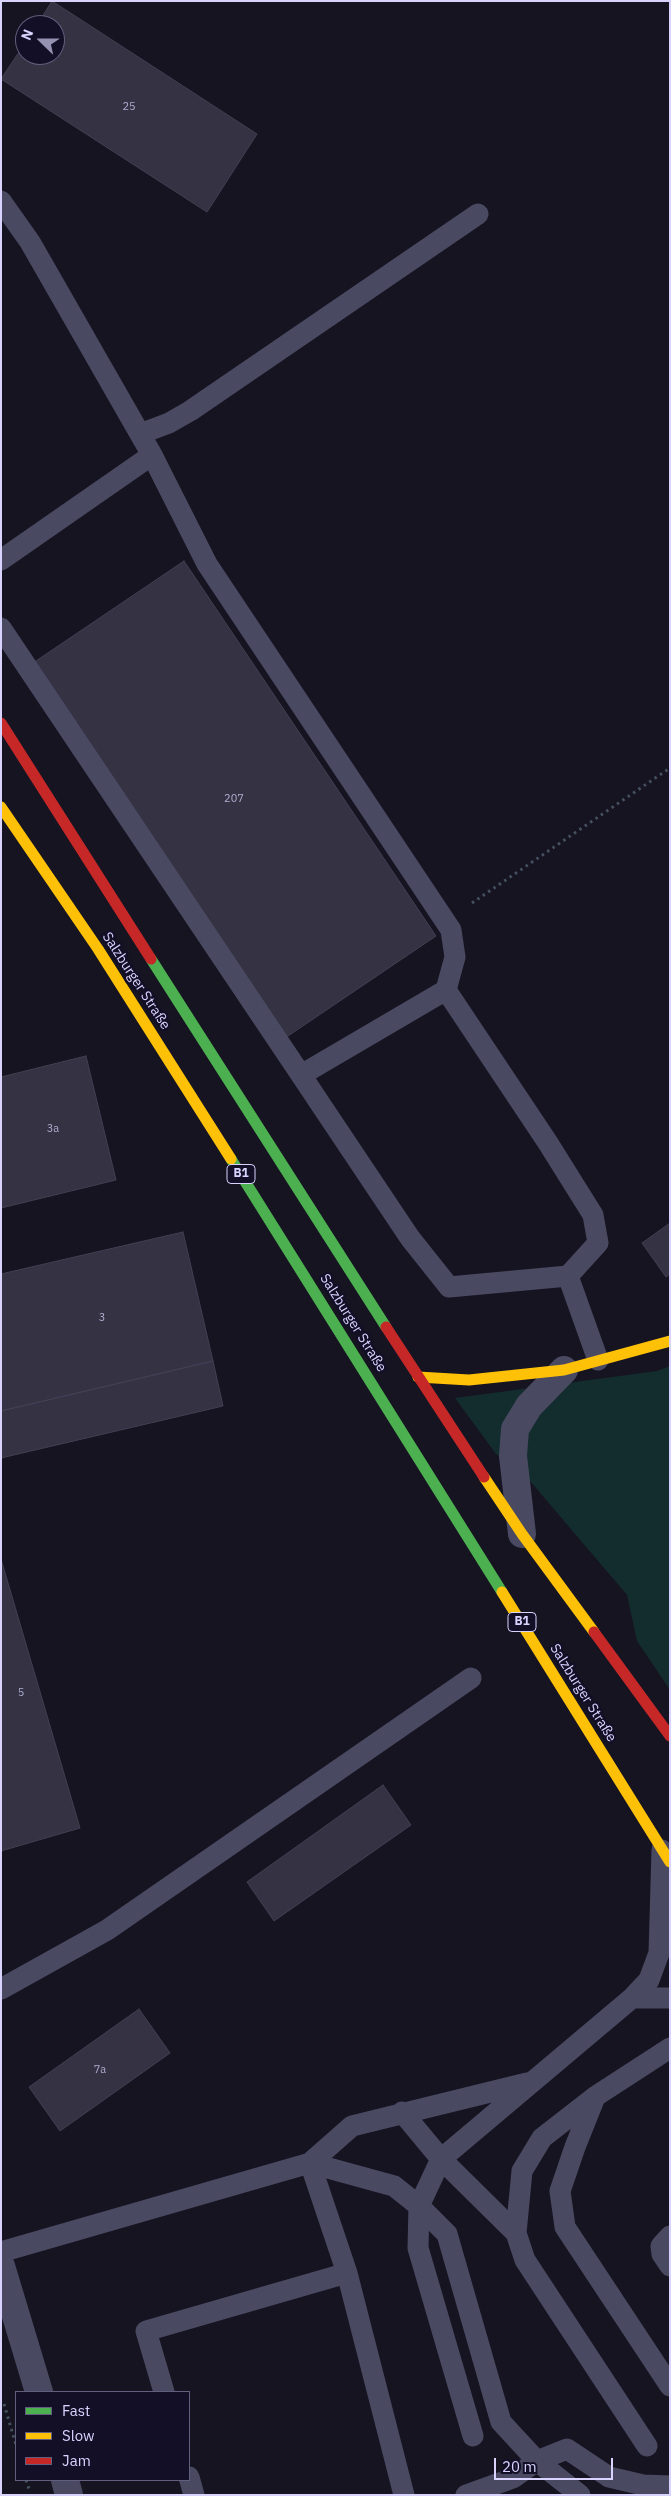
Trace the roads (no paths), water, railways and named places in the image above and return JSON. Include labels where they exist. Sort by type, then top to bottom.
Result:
[{"type":"main road","name":"Salzburger Straße","points":[[1,723],[418,1377],[522,1534],[670,1736]]},
{"type":"main road","name":"Salzburger Straße","points":[[1,807],[98,949],[394,1415],[666,1856]]},
{"type":"main road","points":[[418,1377],[469,1380],[564,1370],[670,1341]]},
{"type":"street","points":[[522,1534],[513,1456],[515,1429],[529,1406],[564,1370]]},
{"type":"street","points":[[1,2266],[39,2391]]},
{"type":"street","points":[[65,2481],[69,2495]]},
{"type":"lane","points":[[1,201],[30,242],[140,434],[207,564],[451,930],[455,957],[446,990],[301,1075]]},
{"type":"lane","points":[[140,434],[169,423],[190,411],[478,214]]},
{"type":"lane","points":[[1,560],[157,465]]},
{"type":"lane","points":[[1,628],[410,1238],[449,1287],[568,1276],[598,1243],[593,1215],[548,1143],[446,990]]},
{"type":"lane","points":[[568,1276],[598,1360]]},
{"type":"lane","points":[[1,1989],[107,1930],[471,1678]]},
{"type":"lane","points":[[473,2436],[418,2248],[419,2206],[441,2159],[632,1998],[649,1980],[659,1953],[666,1856]]},
{"type":"lane","points":[[632,1998],[670,1998]]},
{"type":"lane","points":[[646,2446],[525,2260],[516,2233],[522,2170],[542,2138],[596,2096],[670,2048]]},
{"type":"lane","points":[[1,2252],[310,2163],[352,2126],[402,2112],[532,2082]]},
{"type":"lane","points":[[596,2096],[575,2147],[560,2191],[565,2227],[670,2386]]},
{"type":"lane","points":[[402,2112],[441,2159],[516,2233]]},
{"type":"lane","points":[[310,2163],[394,2186],[419,2206],[446,2234],[501,2422],[537,2461],[580,2495]]},
{"type":"lane","points":[[310,2163],[347,2273],[404,2495]]},
{"type":"lane","points":[[670,2236],[661,2246],[662,2254],[670,2266]]},
{"type":"lane","points":[[164,2391],[146,2331],[347,2273]]},
{"type":"lane","points":[[466,2495],[513,2478],[537,2461],[567,2449],[609,2477],[644,2485],[670,2486]]},
{"type":"lane","points":[[190,2481],[194,2495]]}]
